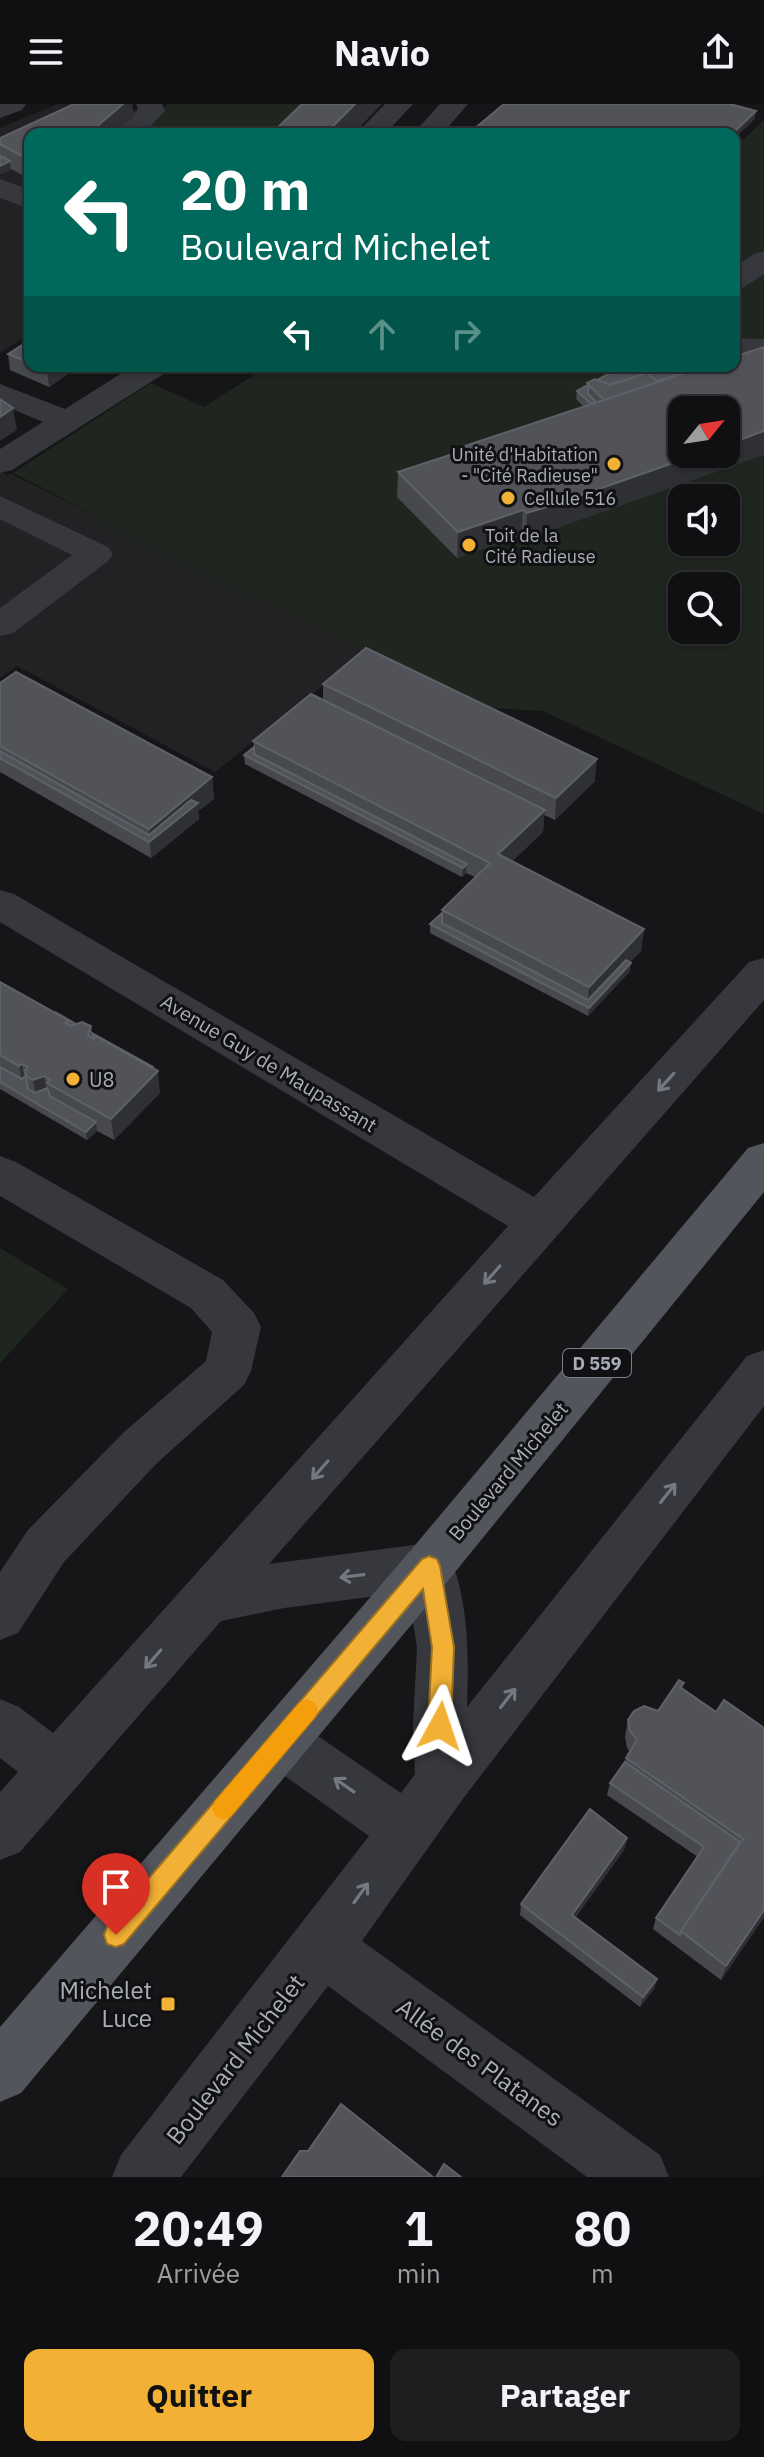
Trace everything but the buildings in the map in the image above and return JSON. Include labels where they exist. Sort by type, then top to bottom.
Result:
[{"type":"main road","name":"Boulevard Michelet","points":[[0,2072],[429,1566],[764,1160]]},
{"type":"street","points":[[0,110],[13,104]]},
{"type":"street","points":[[134,128],[152,111],[149,104]]},
{"type":"street","points":[[376,128],[400,104]]},
{"type":"street","points":[[433,128],[455,104]]},
{"type":"street","points":[[0,187],[24,198]]},
{"type":"street","points":[[740,277],[764,260]]},
{"type":"street","points":[[0,463],[145,372]]},
{"type":"street","points":[[0,393],[67,421]]},
{"type":"street","points":[[0,506],[96,554],[0,625]]},
{"type":"street","name":"Avenue Guy de Maupassant","points":[[0,904],[539,1222]]},
{"type":"street","points":[[0,1833],[539,1222],[764,973]]},
{"type":"street","points":[[718,1024],[764,1016]]},
{"type":"street","points":[[0,1174],[207,1294],[237,1327],[227,1371],[140,1448],[46,1546],[0,1616]]},
{"type":"street","name":"Boulevard Michelet","points":[[143,2177],[322,1947],[443,1781],[764,1370]]},
{"type":"street","points":[[205,1600],[284,1585],[429,1566],[443,1647],[440,1726],[443,1781]]},
{"type":"street","points":[[0,1725],[56,1769]]},
{"type":"street","points":[[280,1741],[407,1830]]},
{"type":"street","name":"Allée des Platanes","points":[[322,1947],[638,2177]]},
{"type":"shaded area","points":[[58,104],[108,104],[144,112],[124,128],[24,128],[24,337],[0,353],[0,128]]},
{"type":"shaded area","points":[[168,104],[307,104],[282,128],[142,128]]},
{"type":"shaded area","points":[[764,120],[764,814],[543,711],[475,707],[101,522],[100,517],[13,473],[151,383],[204,407],[259,372],[740,372],[740,142]]},
{"type":"shaded area","points":[[0,472],[11,474],[100,517],[101,522],[365,652],[215,772],[17,666],[0,678]]},
{"type":"shaded area","points":[[0,1248],[68,1289],[0,1363]]},
{"type":"slow traffic","points":[[223,1809],[307,1710]]},
{"type":"place","name":"Unité d'Habitation - \"Cité Radieuse\"","points":[[614,464]]},
{"type":"place","name":"Cellule 516","points":[[508,498]]},
{"type":"place","name":"Toit de la Cité Radieuse","points":[[469,545]]},
{"type":"place","name":"U8","points":[[73,1079]]},
{"type":"place","name":"Michelet Luce","points":[[168,2004]]},
{"type":"route","points":[[116,1935],[429,1566],[443,1647],[440,1726]]}]
